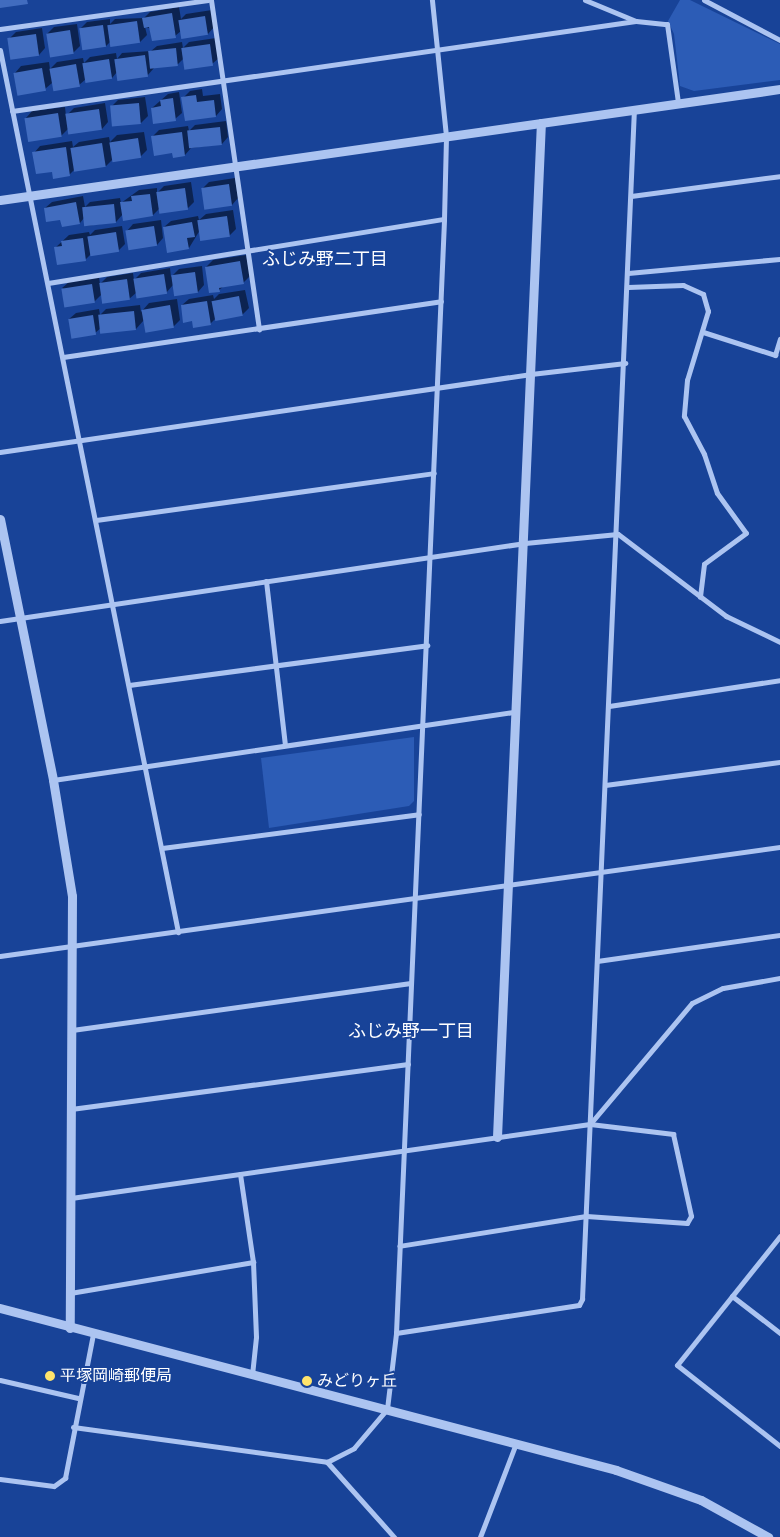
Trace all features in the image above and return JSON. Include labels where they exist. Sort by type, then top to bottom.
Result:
[{"type":"street","points":[[0,29],[208,0]]},
{"type":"street","points":[[211,0],[259,330]]},
{"type":"street","points":[[73,1428],[327,1462],[354,1448],[387,1409],[396,1333],[431,556],[444,219],[446,136],[439,48],[432,0]]},
{"type":"street","points":[[585,0],[636,21]]},
{"type":"street","points":[[601,6],[602,0]]},
{"type":"street","points":[[704,0],[780,40]]},
{"type":"street","points":[[12,111],[636,21],[667,24],[678,102]]},
{"type":"street","points":[[0,50],[178,932]]},
{"type":"street","points":[[0,200],[634,110],[678,102],[780,89]]},
{"type":"street","points":[[396,1333],[578,1305],[582,1299],[600,874],[618,534],[634,110]]},
{"type":"street","points":[[497,1137],[525,543],[541,123]]},
{"type":"street","points":[[631,196],[780,176]]},
{"type":"street","points":[[48,283],[444,219]]},
{"type":"street","points":[[628,273],[780,259]]},
{"type":"street","points":[[628,287],[683,285],[703,294],[708,310],[703,332],[687,380],[684,416],[704,454],[717,493],[746,533],[704,564],[700,597]]},
{"type":"street","points":[[63,356],[259,330],[441,301]]},
{"type":"street","points":[[703,332],[775,355],[780,338]]},
{"type":"street","points":[[0,452],[531,374],[625,364]]},
{"type":"street","points":[[96,520],[434,473]]},
{"type":"street","points":[[0,519],[54,780],[72,896],[70,1328]]},
{"type":"street","points":[[0,621],[431,556],[525,543],[618,534],[726,616],[780,642]]},
{"type":"street","points":[[266,581],[285,746]]},
{"type":"street","points":[[128,685],[427,645]]},
{"type":"street","points":[[609,706],[780,680]]},
{"type":"street","points":[[54,780],[516,712]]},
{"type":"street","points":[[605,785],[780,762]]},
{"type":"street","points":[[162,848],[419,814]]},
{"type":"street","points":[[0,956],[780,848]]},
{"type":"street","points":[[596,961],[780,935]]},
{"type":"street","points":[[590,1124],[692,1003],[723,988],[780,978]]},
{"type":"street","points":[[72,1030],[411,983]]},
{"type":"street","points":[[72,1109],[408,1064]]},
{"type":"street","points":[[71,1198],[590,1124],[673,1134],[691,1216],[687,1223],[586,1216],[399,1246]]},
{"type":"street","points":[[240,1174],[253,1262],[256,1337],[252,1374]]},
{"type":"street","points":[[780,1236],[677,1365],[780,1446]]},
{"type":"street","points":[[70,1293],[253,1262]]},
{"type":"street","points":[[732,1296],[780,1333]]},
{"type":"street","points":[[0,1308],[70,1328],[616,1470],[701,1500],[768,1537]]},
{"type":"street","points":[[0,1479],[54,1486],[65,1478],[78,1398],[93,1334]]},
{"type":"street","points":[[0,1380],[78,1398]]},
{"type":"street","points":[[480,1537],[516,1443]]},
{"type":"street","points":[[327,1462],[394,1537]]},
{"type":"shaded area","points":[[680,0],[690,0],[780,44],[780,80],[694,91],[680,86],[674,34],[668,21]]},
{"type":"shaded area","points":[[414,737],[414,801],[409,806],[269,828],[261,758]]},
{"type":"building","points":[[0,0],[27,0],[28,4],[0,8]]},
{"type":"building","points":[[172,13],[176,38],[152,41],[149,27],[144,28],[142,18]]},
{"type":"building","points":[[205,16],[208,35],[181,39],[178,20]]},
{"type":"building","points":[[137,21],[140,43],[110,47],[107,25]]},
{"type":"building","points":[[103,25],[106,47],[82,50],[79,28]]},
{"type":"building","points":[[70,30],[74,54],[50,57],[46,34]]},
{"type":"building","points":[[36,34],[39,56],[10,60],[7,38]]},
{"type":"building","points":[[210,44],[213,66],[184,70],[181,48]]},
{"type":"building","points":[[176,48],[178,66],[150,69],[148,51]]},
{"type":"building","points":[[145,55],[148,77],[117,81],[114,59]]},
{"type":"building","points":[[109,59],[112,79],[85,83],[82,63]]},
{"type":"building","points":[[76,64],[80,87],[53,91],[49,69]]},
{"type":"building","points":[[42,68],[46,91],[17,96],[13,73]]},
{"type":"building","points":[[196,95],[197,102],[214,100],[216,117],[185,121],[181,97]]},
{"type":"building","points":[[173,98],[176,121],[153,124],[151,108],[161,106],[160,100]]},
{"type":"building","points":[[139,103],[141,124],[112,126],[110,106]]},
{"type":"building","points":[[99,109],[102,130],[68,135],[65,114]]},
{"type":"building","points":[[58,113],[62,137],[28,142],[24,118]]},
{"type":"building","points":[[220,127],[222,145],[189,148],[187,130]]},
{"type":"building","points":[[182,132],[185,156],[173,158],[172,153],[154,156],[151,136]]},
{"type":"building","points":[[138,138],[141,158],[112,162],[109,143]]},
{"type":"building","points":[[102,143],[106,167],[74,172],[70,148]]},
{"type":"building","points":[[66,147],[70,176],[53,179],[52,172],[36,174],[32,152]]},
{"type":"building","points":[[229,184],[232,206],[204,210],[201,188]]},
{"type":"building","points":[[185,188],[188,210],[159,214],[156,192]]},
{"type":"building","points":[[150,194],[153,216],[123,221],[120,202],[132,201],[131,196]]},
{"type":"building","points":[[76,202],[80,224],[62,227],[60,220],[46,222],[44,208]]},
{"type":"building","points":[[114,204],[116,223],[84,226],[82,207]]},
{"type":"building","points":[[227,216],[230,237],[200,241],[197,220]]},
{"type":"building","points":[[192,222],[195,237],[187,238],[189,249],[167,253],[163,227]]},
{"type":"building","points":[[154,226],[157,246],[128,250],[125,231]]},
{"type":"building","points":[[116,232],[119,252],[90,256],[87,237]]},
{"type":"building","points":[[83,238],[86,261],[57,265],[54,247],[62,246],[61,241]]},
{"type":"building","points":[[240,261],[244,284],[219,288],[220,292],[209,293],[205,267]]},
{"type":"building","points":[[195,272],[198,293],[174,296],[171,275]]},
{"type":"building","points":[[164,274],[167,294],[137,299],[133,279]]},
{"type":"building","points":[[127,279],[130,300],[102,304],[99,283]]},
{"type":"building","points":[[92,284],[95,303],[64,308],[61,289]]},
{"type":"building","points":[[239,296],[243,316],[215,321],[212,301]]},
{"type":"building","points":[[207,301],[211,325],[193,328],[192,321],[183,323],[181,305]]},
{"type":"building","points":[[170,305],[174,328],[145,333],[141,310]]},
{"type":"building","points":[[134,311],[136,330],[100,334],[98,315]]},
{"type":"building","points":[[93,315],[96,335],[71,339],[68,319]]},
{"type":"place","name":"平塚岡崎郵便局","points":[[50,1376]]},
{"type":"place","name":"みどりヶ丘","points":[[307,1381]]},
{"type":"district","name":"ふじみ野二丁目","points":[[325,259]]},
{"type":"district","name":"ふじみ野一丁目","points":[[411,1031]]}]
